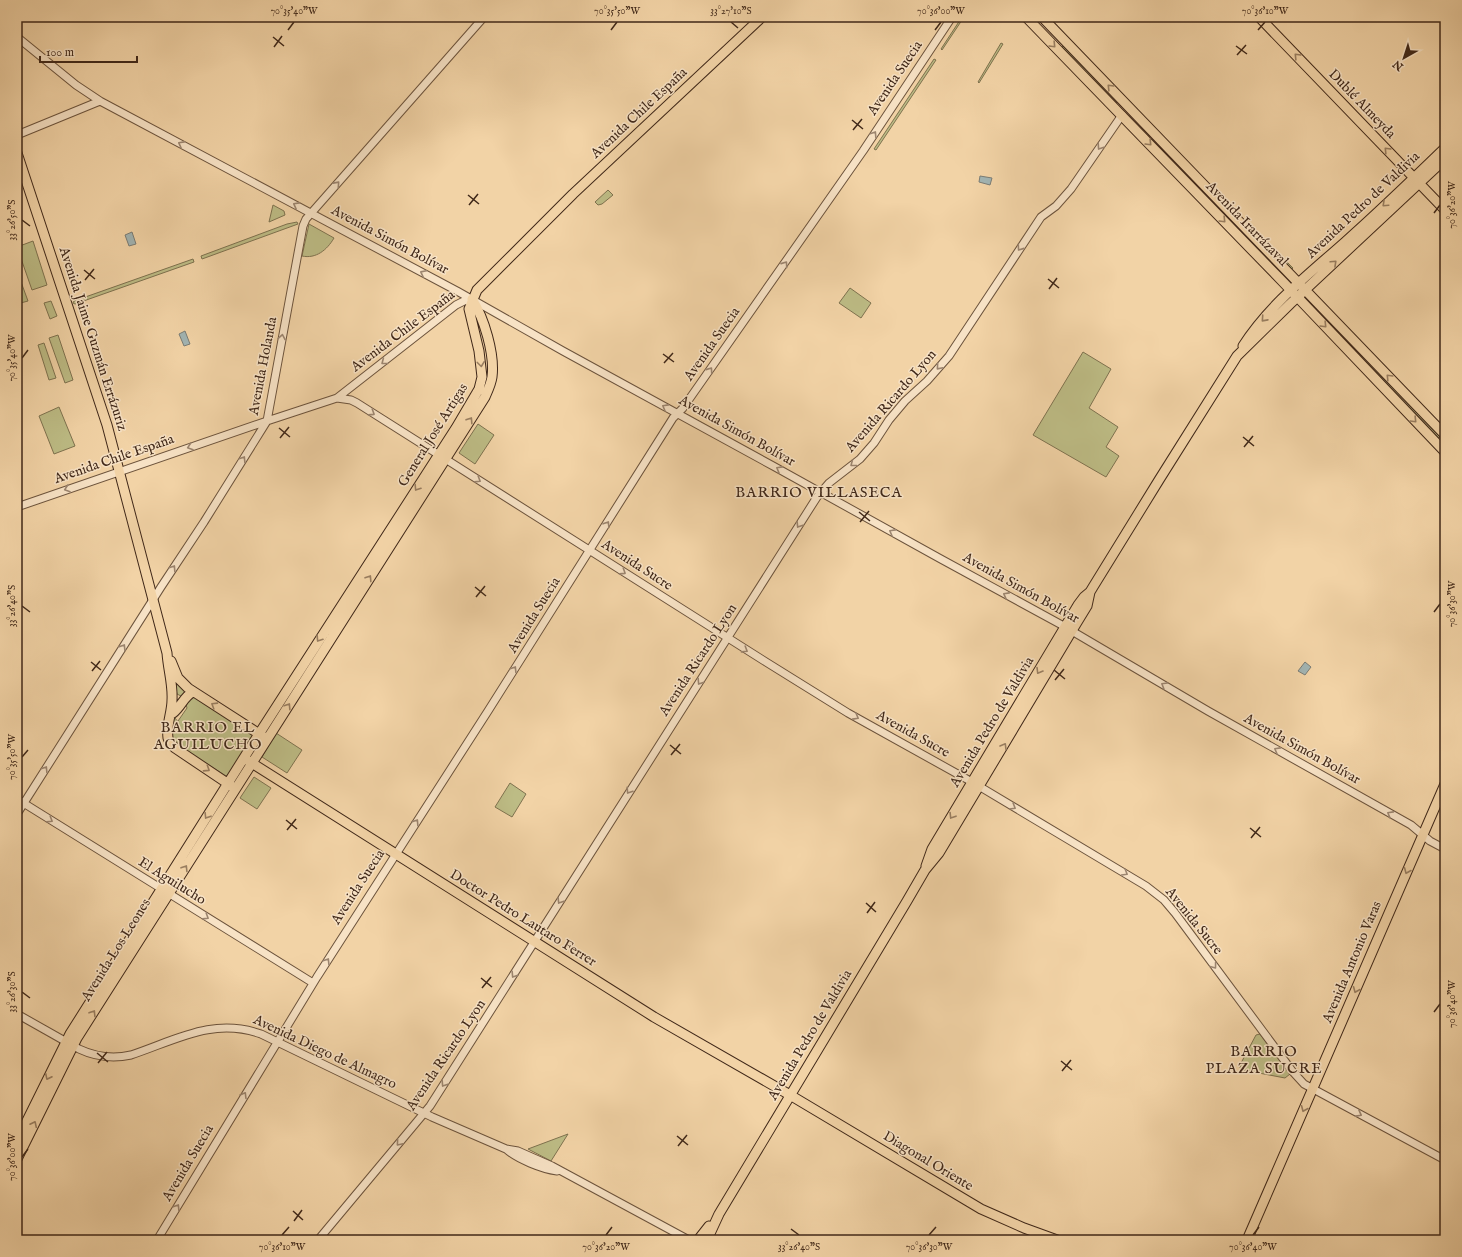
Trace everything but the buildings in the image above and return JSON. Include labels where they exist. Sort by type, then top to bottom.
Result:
[{"type":"main road","name":"Avenida Chile España","points":[[472,299],[483,282],[762,17]]},
{"type":"main road","name":"Avenida Irarrázaval","points":[[1026,17],[1444,449]]},
{"type":"main road","name":"Avenida Irarrázaval","points":[[1042,17],[1445,435]]},
{"type":"main road","name":"Dublé Almeyda","points":[[1259,17],[1445,210]]},
{"type":"main road","points":[[1122,115],[1128,113],[1136,115]]},
{"type":"main road","name":"Avenida Pedro de Valdivia","points":[[1417,180],[1445,148]]},
{"type":"main road","name":"Avenida Jaime Guzmán Errázuriz","points":[[17,152],[107,425],[152,601],[167,653],[176,675],[185,686],[193,692]]},
{"type":"main road","name":"Avenida Pedro de Valdivia","points":[[707,1240],[719,1214],[790,1095],[925,870],[939,853],[976,785],[1069,629],[1081,601],[1090,592],[1237,356],[1302,286],[1417,180],[1445,159]]},
{"type":"main road","name":"General José Artigas","points":[[232,786],[442,457],[473,400],[482,381],[482,373],[479,351],[469,309],[472,299]]},
{"type":"main road","name":"Avenida Jaime Guzmán Errázuriz","points":[[167,653],[172,690],[172,713]]},
{"type":"main road","points":[[232,786],[171,744],[168,731],[172,713],[177,710],[188,694],[193,692],[263,736]]},
{"type":"main road","name":"Doctor Pedro Lautaro Ferrer","points":[[248,761],[654,1017],[790,1095]]},
{"type":"main road","name":"Avenida Antonio Varas","points":[[1247,1240],[1445,784]]},
{"type":"main road","name":"Avenida Los Leones","points":[[17,1141],[69,1044],[232,786]]},
{"type":"main road","name":"Avenida Los Leones","points":[[17,1159],[69,1044]]},
{"type":"main road","name":"Diagonal Oriente","points":[[790,1095],[981,1208],[1024,1228],[1057,1240]]},
{"type":"main road","name":"Avenida Pedro de Valdivia","points":[[698,1240],[719,1214]]},
{"type":"street","name":"Avenida Holanda","points":[[17,814],[20,801],[206,518],[267,421],[303,226],[306,218],[484,17]]},
{"type":"street","name":"Avenida Suecia","points":[[157,1240],[313,983],[590,551],[673,418],[678,414],[724,350],[852,167],[952,17]]},
{"type":"street","name":"Avenida Simón Bolívar","points":[[17,37],[76,85],[100,101],[472,299],[563,351],[1069,629],[1208,711],[1411,826],[1430,841],[1445,849]]},
{"type":"street","points":[[17,135],[100,101]]},
{"type":"street","name":"Avenida Ricardo Lyon","points":[[318,1240],[430,1106],[821,492],[829,483],[860,459],[874,443],[889,420],[905,401],[927,381],[949,356],[1042,217],[1056,206],[1071,189],[1122,115]]},
{"type":"street","name":"Avenida Chile España","points":[[17,507],[337,398],[456,305],[472,299]]},
{"type":"street","points":[[353,386],[357,403]]},
{"type":"street","name":"Avenida Sucre","points":[[337,398],[351,400],[357,403],[727,638],[843,709],[976,785],[1140,882],[1158,895],[1174,913],[1297,1077],[1312,1089],[1445,1160]]},
{"type":"street","name":"El Aguilucho","points":[[20,801],[313,983]]},
{"type":"street","name":"Avenida Diego de Almagro","points":[[17,1014],[69,1044],[96,1055],[121,1057],[131,1055],[203,1030],[229,1028],[248,1029],[356,1079],[424,1113],[506,1149],[513,1155],[551,1170],[563,1171],[689,1240]]},
{"type":"shaded area","points":[[962,17],[964,17],[942,50],[941,49]]},
{"type":"shaded area","points":[[1001,43],[1003,44],[979,83],[978,82]]},
{"type":"shaded area","points":[[1063,46],[1117,103],[1116,104],[1062,47]]},
{"type":"shaded area","points":[[934,59],[936,60],[876,150],[874,149]]},
{"type":"shaded area","points":[[980,176],[992,178],[990,185],[979,182]]},
{"type":"shaded area","points":[[608,190],[613,195],[602,204],[598,205],[595,202]]},
{"type":"shaded area","points":[[1209,198],[1283,274],[1281,275],[1208,199]]},
{"type":"shaded area","points":[[273,205],[284,211],[285,215],[269,222]]},
{"type":"shaded area","points":[[297,222],[298,224],[202,259],[201,256],[287,224]]},
{"type":"shaded area","points":[[309,224],[334,238],[321,253],[307,257],[302,256]]},
{"type":"shaded area","points":[[1253,228],[1293,268],[1291,270],[1251,230]]},
{"type":"shaded area","points":[[132,232],[136,244],[129,246],[125,235]]},
{"type":"shaded area","points":[[33,241],[47,285],[32,290],[17,247]]},
{"type":"shaded area","points":[[193,259],[194,262],[75,304],[73,303],[74,301]]},
{"type":"shaded area","points":[[17,271],[28,301],[17,304]]},
{"type":"shaded area","points":[[850,288],[871,303],[861,318],[839,303]]},
{"type":"shaded area","points":[[51,301],[57,316],[50,319],[44,303]]},
{"type":"shaded area","points":[[1311,302],[1440,437],[1439,438],[1310,303]]},
{"type":"shaded area","points":[[185,331],[190,344],[184,346],[179,334]]},
{"type":"shaded area","points":[[58,335],[73,380],[65,383],[49,338]]},
{"type":"shaded area","points":[[44,343],[56,378],[49,380],[38,345]]},
{"type":"shaded area","points":[[1083,352],[1111,369],[1089,408],[1118,427],[1106,447],[1119,456],[1106,477],[1033,435]]},
{"type":"shaded area","points":[[59,407],[75,446],[54,454],[39,416]]},
{"type":"shaded area","points":[[478,424],[494,435],[475,464],[459,453]]},
{"type":"shaded area","points":[[1305,662],[1311,667],[1305,675],[1298,671]]},
{"type":"shaded area","points":[[174,679],[186,691],[183,697],[177,694]]},
{"type":"shaded area","points":[[194,697],[253,733],[253,737],[229,775],[226,776],[173,742],[171,734],[174,716],[178,721],[187,708],[185,701]]},
{"type":"shaded area","points":[[276,733],[302,750],[287,773],[262,757]]},
{"type":"shaded area","points":[[254,777],[271,788],[257,809],[240,798]]},
{"type":"shaded area","points":[[510,783],[526,794],[512,817],[495,807]]},
{"type":"shaded area","points":[[1260,1034],[1290,1074],[1285,1078],[1243,1070],[1240,1068],[1241,1063],[1256,1035]]},
{"type":"shaded area","points":[[568,1134],[551,1161],[528,1149]]},
{"type":"district","name":"BARRIO VILLASECA","points":[[819,492]]},
{"type":"district","name":"BARRIO EL AGUILUCHO","points":[[208,736]]},
{"type":"district","name":"BARRIO PLAZA SUCRE","points":[[1264,1060]]}]
